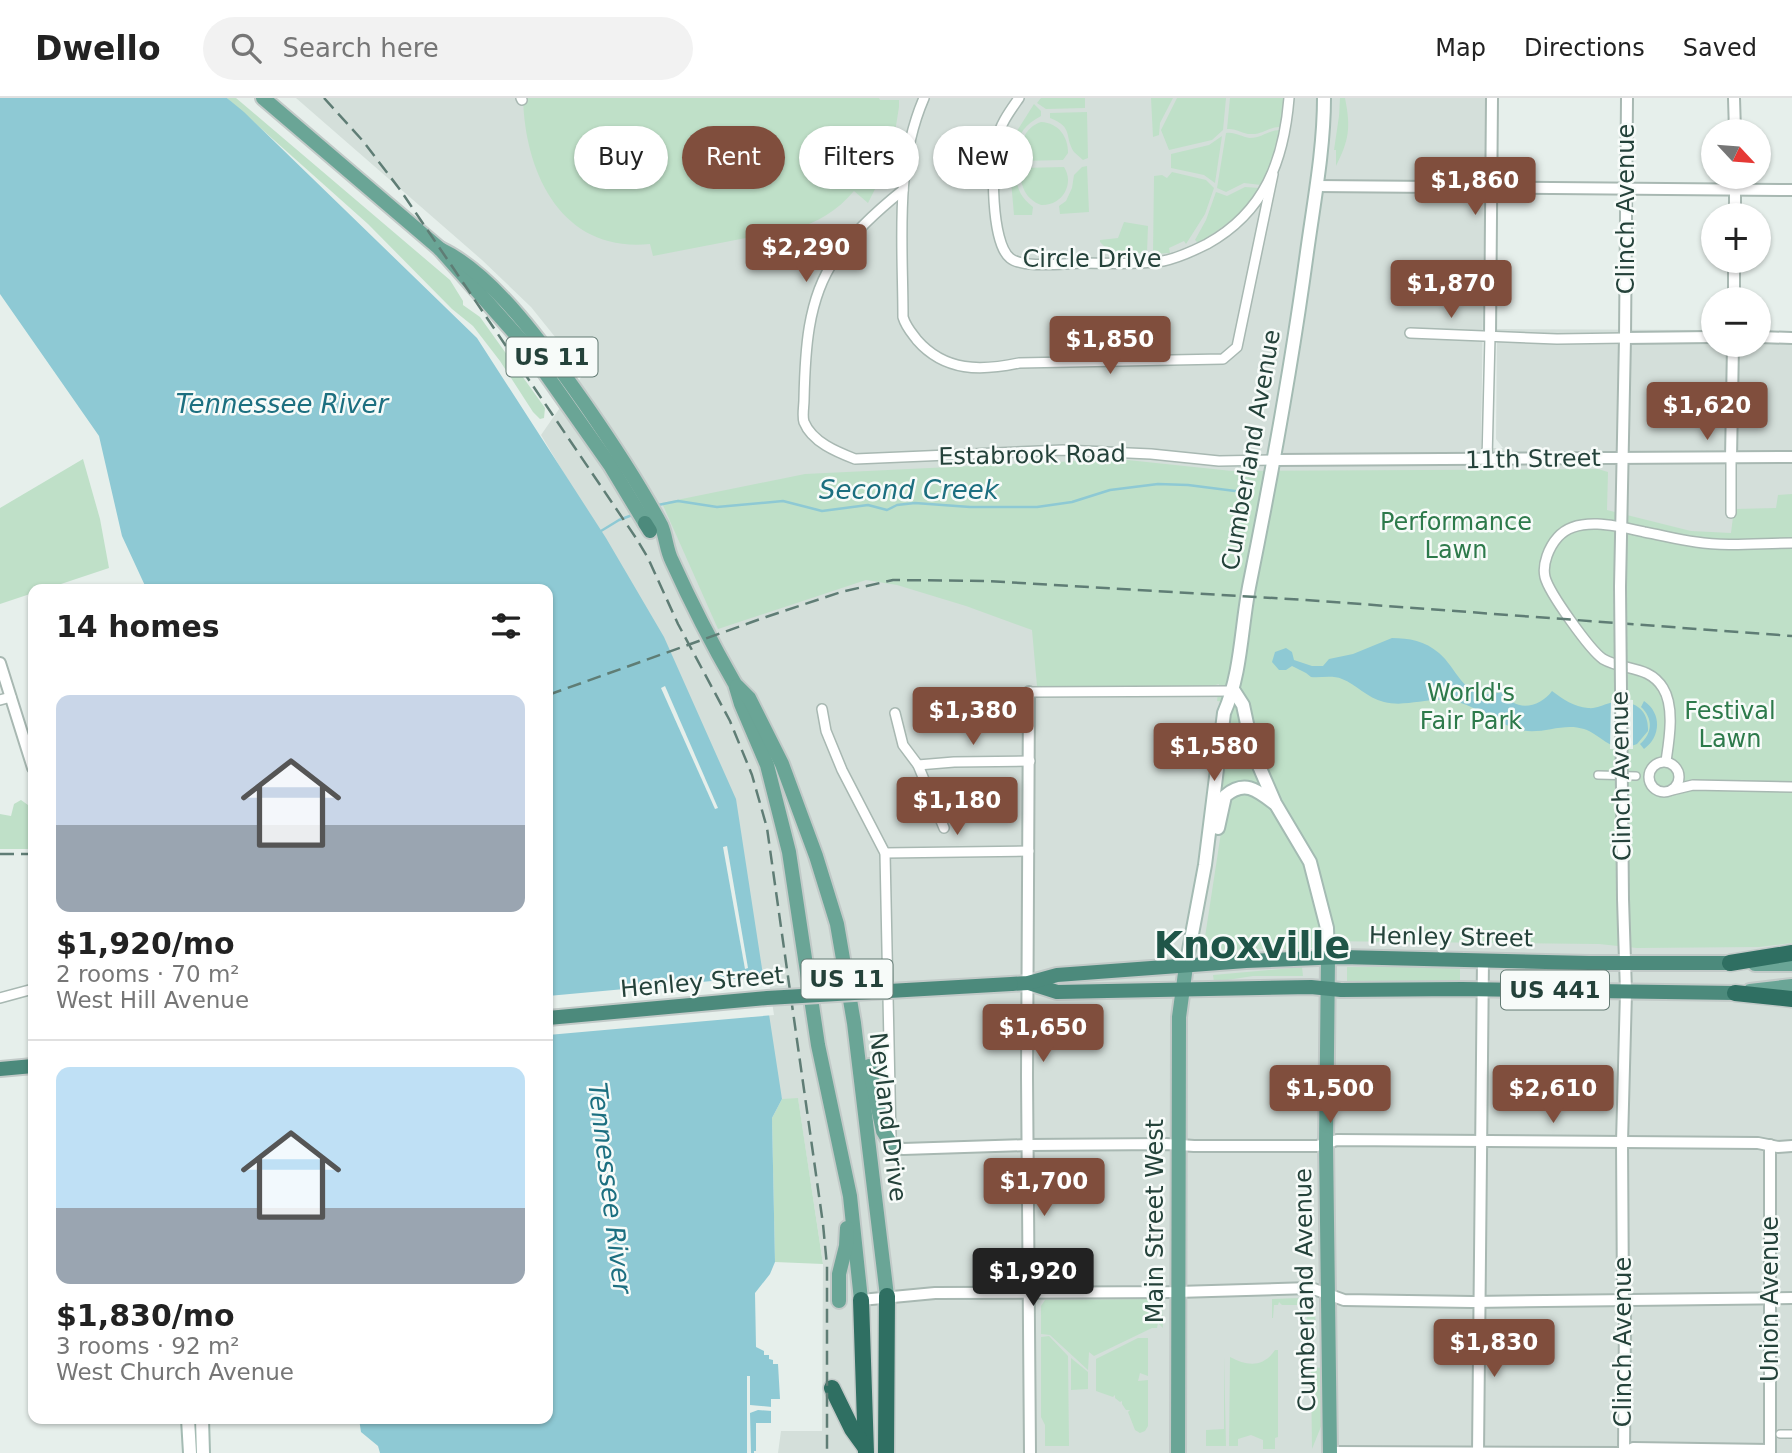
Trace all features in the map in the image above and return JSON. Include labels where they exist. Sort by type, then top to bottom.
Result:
[{"type":"highway","points":[[1730,962],[1792,953]]},
{"type":"highway","name":"Henley Street","points":[[553,1018],[767,998],[1027,983],[1057,975],[1328,958],[1730,962]]},
{"type":"highway","name":"Henley Street","points":[[1027,983],[1057,992],[1311,987],[1735,993]]},
{"type":"highway","points":[[1735,993],[1792,999]]},
{"type":"highway","points":[[0,1069],[28,1066]]},
{"type":"highway","name":"Neyland Drive","points":[[886,1453],[887,1296]]},
{"type":"highway","name":"Neyland Drive","points":[[860,1300],[866,1451]]},
{"type":"highway","points":[[832,1388],[866,1451]]},
{"type":"main road","name":"Neyland Drive","points":[[263,98],[440,249],[527,347],[634,492],[735,684],[766,765],[789,852],[818,1045],[850,1196],[860,1300]]},
{"type":"main road","name":"Cumberland Avenue","points":[[1324,98],[1316,186],[1275,460],[1245,607],[1234,691],[1243,705],[1254,752],[1275,803],[1310,862],[1327,928],[1326,1144],[1330,1452]]},
{"type":"main road","name":"Neyland Drive","points":[[735,684],[749,698],[782,764],[816,856],[841,940],[862,1086],[887,1296]]},
{"type":"main road","points":[[1186,966],[1205,865],[1224,712],[1234,691]]},
{"type":"main road","points":[[1205,865],[1213,847],[1224,796],[1233,789],[1248,788],[1275,803]]},
{"type":"main road","points":[[841,940],[854,974],[871,1080],[883,1131],[891,1144]]},
{"type":"main road","name":"Henley Street","points":[[1730,962],[1792,964]]},
{"type":"main road","name":"Main Street West","points":[[1178,1453],[1179,1017],[1186,966]]},
{"type":"main road","name":"Henley Street","points":[[1735,993],[1792,986]]},
{"type":"main road","points":[[839,1301],[839,1274],[848,1232],[846,1215],[850,1196]]},
{"type":"main road","points":[[188,1424],[190,1453]]},
{"type":"main road","points":[[202,1424],[203,1453]]},
{"type":"street","points":[[924,98],[911,134],[903,190],[903,317],[906,327],[924,348],[943,361],[960,367],[998,367],[1019,363],[1223,359],[1237,347],[1273,174]]},
{"type":"street","name":"Circle Drive","points":[[1019,98],[1002,125],[993,165],[998,240],[1008,256],[1018,262],[1151,262],[1180,256],[1211,242],[1256,204],[1273,174],[1283,146],[1289,98]]},
{"type":"street","points":[[1487,460],[1492,98]]},
{"type":"street","name":"Clinch Avenue","points":[[1624,1453],[1622,1142],[1626,992],[1623,963],[1620,527],[1627,98]]},
{"type":"street","points":[[1734,98],[1735,119]]},
{"type":"street","points":[[1316,186],[1701,189]]},
{"type":"street","points":[[1735,203],[1735,189],[1792,190]]},
{"type":"street","name":"Estabrook Road","points":[[903,190],[853,236],[834,260],[814,306],[804,365],[803,421],[817,439],[834,451],[855,459],[1063,450],[1152,454],[1219,461],[1275,460]]},
{"type":"street","points":[[1410,333],[1557,339],[1701,337]]},
{"type":"street","points":[[1771,337],[1792,338]]},
{"type":"street","points":[[1731,513],[1733,357]]},
{"type":"street","name":"11th Street","points":[[1275,460],[1792,457]]},
{"type":"street","points":[[1666,761],[1666,692],[1660,682],[1640,669],[1614,664],[1597,654],[1558,601],[1545,577],[1549,552],[1564,532],[1579,526],[1620,527],[1698,542],[1792,544]]},
{"type":"street","points":[[0,663],[5,698],[28,756]]},
{"type":"street","points":[[1030,1453],[1027,983],[1030,692],[1234,691]]},
{"type":"street","points":[[822,709],[842,771],[885,853],[891,1144],[904,1149],[1028,1145],[1317,1146],[1337,1139],[1761,1143],[1792,1146]]},
{"type":"street","points":[[895,713],[903,745],[918,765],[944,828]]},
{"type":"street","points":[[918,765],[1030,761]]},
{"type":"street","points":[[1703,786],[1688,780],[1666,761],[1653,765],[1648,774],[1658,791],[1686,786],[1792,787]]},
{"type":"street","points":[[1672,790],[1680,777],[1676,767]]},
{"type":"street","points":[[1598,775],[1636,776]]},
{"type":"street","points":[[885,853],[1029,851]]},
{"type":"street","points":[[1478,1452],[1483,959]]},
{"type":"street","points":[[0,998],[28,990]]},
{"type":"street","name":"Union Avenue","points":[[1770,1145],[1770,1451]]},
{"type":"street","points":[[860,1300],[927,1293],[1311,1289],[1343,1300],[1479,1302],[1792,1298]]},
{"type":"street","points":[[1780,1434],[1792,1434]]},
{"type":"street","points":[[1330,1452],[1624,1453],[1633,1448],[1770,1451]]},
{"type":"shaded area","points":[[296,98],[1486,98],[1481,448],[1503,448],[1496,439],[1497,329],[1701,330],[1701,357],[1771,357],[1771,331],[1792,332],[1792,1453],[778,1453],[781,1431],[822,1431],[823,1264],[798,1099],[782,1099],[590,517],[541,435],[584,373],[531,307],[482,260]]},
{"type":"green space","points":[[227,98],[236,98],[450,280],[463,305],[480,317],[545,408],[544,418],[540,419],[533,412],[500,361],[473,326],[452,309],[368,224]]},
{"type":"green space","points":[[523,98],[899,100],[896,126],[799,126],[799,189],[875,189],[868,203],[854,191],[826,215],[793,230],[787,226],[788,230],[653,256],[650,244],[619,243],[593,236],[572,222],[554,203],[541,180],[531,154]]},
{"type":"green space","points":[[1041,98],[1085,98],[1085,108],[1046,109],[1037,103]]},
{"type":"green space","points":[[1151,98],[1173,98],[1160,123],[1159,135],[1153,137]]},
{"type":"green space","points":[[1177,98],[1226,98],[1223,130],[1212,140],[1169,150],[1161,130]]},
{"type":"green space","points":[[1230,98],[1284,98],[1281,127],[1255,134],[1227,129]]},
{"type":"green space","points":[[1340,98],[1345,98],[1348,126],[1344,149],[1336,166],[1334,150]]},
{"type":"green space","points":[[1034,104],[1041,111],[1041,116],[1027,126],[1020,126]]},
{"type":"green space","points":[[1087,112],[1088,158],[1083,160],[1071,147],[1066,129],[1050,118],[1050,113]]},
{"type":"green space","points":[[1047,123],[1061,132],[1068,153],[1063,160],[1033,161],[1035,124]]},
{"type":"green space","points":[[1280,130],[1276,152],[1261,185],[1244,183],[1226,192],[1217,188],[1226,133],[1250,138]]},
{"type":"green space","points":[[1222,136],[1215,183],[1204,175],[1171,168],[1171,154],[1209,145]]},
{"type":"green space","points":[[1087,166],[1089,212],[1060,214],[1059,206],[1066,201],[1074,175]]},
{"type":"green space","points":[[1064,167],[1067,187],[1055,202],[1041,205],[1027,195],[1024,189],[1033,189],[1033,168]]},
{"type":"green space","points":[[1172,172],[1206,180],[1214,188],[1205,214],[1186,244],[1184,241],[1169,248],[1170,253],[1153,254],[1154,176],[1162,175],[1167,178]]},
{"type":"green space","points":[[1245,187],[1259,188],[1247,205],[1232,219],[1198,243],[1195,240],[1216,192],[1227,196]]},
{"type":"green space","points":[[1012,189],[1019,189],[1033,207],[1032,215],[1014,215]]},
{"type":"green space","points":[[1124,222],[1148,226],[1147,253],[1112,254],[1100,242],[1118,238]]},
{"type":"green space","points":[[83,459],[100,519],[109,568],[61,584],[28,584],[28,595],[0,604],[0,508]]},
{"type":"green space","name":"World's Fair Park","points":[[1118,459],[1232,471],[1598,469],[1608,472],[1607,510],[1691,531],[1731,533],[1734,509],[1776,508],[1778,495],[1792,494],[1792,943],[1759,947],[1637,948],[1599,944],[1319,941],[1316,947],[1308,949],[1203,950],[1222,826],[1220,788],[1231,703],[1217,701],[1219,684],[1037,686],[1032,630],[897,585],[866,580],[718,629],[662,503],[805,474]]},
{"type":"green space","points":[[21,800],[28,805],[28,849],[0,849],[0,814],[11,816],[14,804]]},
{"type":"green space","points":[[1302,967],[1303,976],[1253,976],[1214,982],[1213,975]]},
{"type":"green space","points":[[1347,967],[1460,967],[1460,981],[1347,981]]},
{"type":"green space","points":[[798,1098],[823,1264],[775,1262],[772,1118],[782,1099]]},
{"type":"green space","points":[[1155,1299],[1162,1305],[1163,1328],[1158,1323],[1157,1328],[1094,1356],[1089,1352],[1088,1370],[1050,1335],[1041,1334],[1041,1306],[1045,1300]]},
{"type":"green space","points":[[1272,1299],[1308,1300],[1314,1311],[1316,1335],[1309,1336],[1306,1332],[1307,1313],[1300,1312],[1300,1305],[1282,1305],[1279,1302],[1274,1305],[1272,1318]]},
{"type":"green space","points":[[1049,1336],[1068,1356],[1069,1446],[1045,1446],[1045,1425],[1041,1417],[1041,1337]]},
{"type":"green space","points":[[1138,1338],[1148,1338],[1148,1376],[1140,1373],[1138,1381],[1148,1380],[1148,1426],[1140,1433],[1135,1430],[1128,1412],[1130,1410],[1126,1410],[1122,1401],[1115,1398],[1115,1395],[1113,1397],[1096,1391],[1096,1359]]},
{"type":"green space","points":[[1278,1350],[1278,1437],[1275,1438],[1275,1449],[1263,1449],[1263,1440],[1251,1435],[1238,1439],[1238,1446],[1229,1446],[1230,1357],[1254,1364],[1265,1360]]},
{"type":"green space","points":[[1224,1356],[1226,1446],[1206,1446],[1206,1430],[1224,1429]]},
{"type":"green space","points":[[1071,1358],[1088,1372],[1088,1389],[1071,1390]]},
{"type":"green space","points":[[1314,1367],[1322,1368],[1322,1424],[1312,1449],[1311,1370]]},
{"type":"water","name":"Tennessee River","points":[[0,98],[227,98],[477,338],[606,538],[664,637],[736,799],[782,1099],[772,1118],[775,1262],[770,1274],[755,1293],[756,1347],[764,1351],[764,1355],[769,1355],[773,1364],[778,1364],[780,1399],[771,1399],[771,1423],[756,1423],[754,1453],[380,1453],[378,1446],[361,1432],[360,1424],[553,1424],[553,584],[144,584],[122,536],[99,436],[0,294]]},
{"type":"water","points":[[1392,638],[1417,641],[1434,649],[1464,684],[1480,694],[1504,691],[1514,703],[1527,706],[1541,701],[1552,691],[1583,707],[1594,708],[1625,702],[1642,711],[1648,723],[1648,731],[1637,744],[1621,747],[1576,727],[1521,730],[1458,702],[1384,702],[1342,679],[1311,677],[1292,666],[1279,670],[1272,662],[1275,652],[1286,648],[1292,652],[1294,660],[1312,666],[1323,666],[1329,659],[1353,654]]},
{"type":"water","points":[[1644,701],[1654,712],[1657,725],[1654,738],[1644,749],[1640,744],[1650,726],[1648,716],[1641,707]]},
{"type":"pier","points":[[665,686],[718,808],[715,809],[661,688]]},
{"type":"pier","points":[[1611,700],[1633,700],[1633,749],[1610,749]]},
{"type":"pier","points":[[727,846],[748,968],[745,969],[723,847]]},
{"type":"pier","points":[[768,976],[774,1015],[553,1035],[553,996]]},
{"type":"pier","points":[[747,1376],[750,1376],[750,1405],[772,1407],[772,1411],[758,1410],[750,1413],[751,1453],[747,1453]]},
{"type":"waterway","name":"Second Creek","points":[[658,505],[678,501],[717,507],[783,501],[822,511],[868,505],[887,510],[897,505],[915,503],[970,507],[1037,507],[1072,502],[1110,490],[1158,484],[1243,492]]},
{"type":"waterway","name":"Second Creek","points":[[601,531],[635,514]]},
{"type":"railway","points":[[324,98],[363,141],[401,191],[636,538],[730,721],[752,775],[767,828],[823,1224],[827,1266],[827,1453]]},
{"type":"railway","points":[[553,693],[841,592],[893,580],[987,581],[1306,600],[1792,636]]},
{"type":"railway","points":[[0,854],[28,854]]},
{"type":"district","name":"Knoxville","points":[[1252,945]]},
{"type":"park label","name":"Performance Lawn","points":[[1456,536]]},
{"type":"park label","name":"Festival Lawn","points":[[1730,725]]}]
